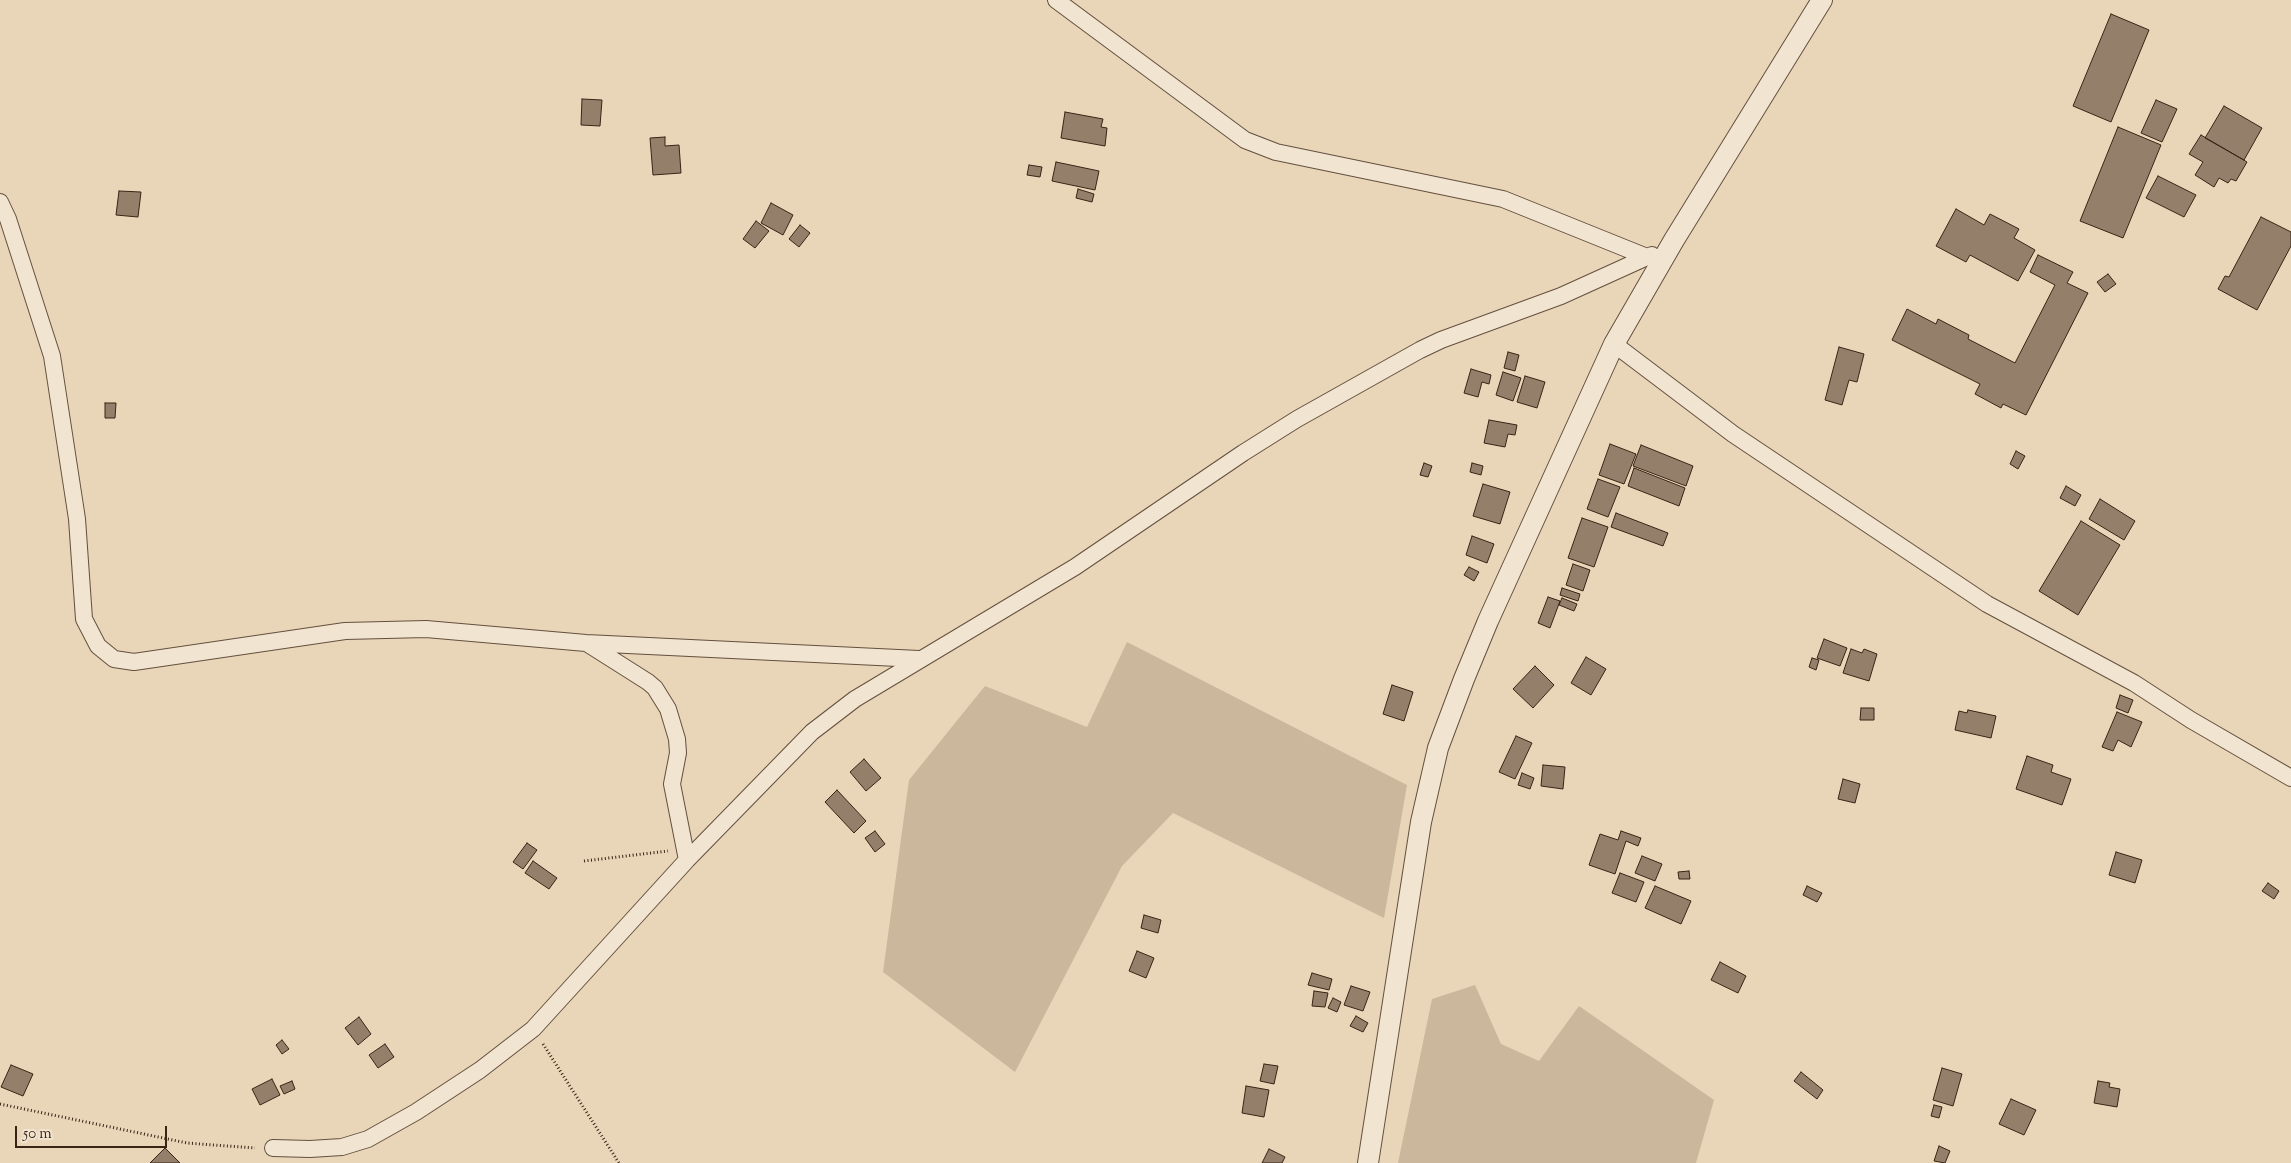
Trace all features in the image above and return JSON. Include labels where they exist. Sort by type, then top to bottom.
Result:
[{"type":"street","points":[[1056,0],[1245,140],[1276,152],[1503,199],[1648,258]]},
{"type":"street","points":[[1368,1163],[1420,822],[1438,748],[1488,621],[1614,344],[1674,240],[1822,0]]},
{"type":"street","points":[[0,202],[8,219],[52,356],[77,520],[84,619],[98,646],[114,659],[134,662],[354,631],[426,629],[586,643],[919,659]]},
{"type":"street","points":[[273,1148],[310,1149],[342,1147],[368,1139],[442,1097],[533,1029],[686,854],[831,716],[919,659],[1075,567],[1243,453],[1297,419],[1441,340],[1561,296],[1648,258],[1674,240]]},
{"type":"street","points":[[1614,344],[1733,434],[1987,604],[2134,682],[2191,720],[2291,778]]},
{"type":"street","points":[[586,643],[648,682],[655,688],[668,710],[677,739],[678,753],[672,784],[686,854]]},
{"type":"path","points":[[584,861],[686,854]]},
{"type":"path","points":[[533,1029],[619,1163]]},
{"type":"path","points":[[0,1104],[187,1143],[273,1148]]},
{"type":"shaded area","points":[[1127,642],[1407,785],[1384,918],[1173,813],[1122,866],[1015,1072],[883,972],[909,780],[985,686],[1087,727]]},
{"type":"shaded area","points":[[1475,985],[1501,1044],[1539,1061],[1579,1006],[1714,1100],[1696,1163],[1398,1163],[1432,999]]},
{"type":"building","points":[[2111,14],[2149,30],[2111,122],[2073,106]]},
{"type":"building","points":[[582,99],[602,100],[600,126],[581,125]]},
{"type":"building","points":[[2156,100],[2177,109],[2162,142],[2141,133]]},
{"type":"building","points":[[2224,106],[2262,128],[2244,160],[2205,138]]},
{"type":"building","points":[[1065,112],[1103,119],[1101,127],[1107,128],[1105,146],[1061,138]]},
{"type":"building","points":[[2118,127],[2161,145],[2123,238],[2080,221]]},
{"type":"building","points":[[2201,135],[2247,162],[2236,181],[2231,179],[2228,183],[2219,178],[2214,187],[2195,175],[2203,162],[2189,154]]},
{"type":"building","points":[[665,137],[665,146],[679,145],[681,173],[653,175],[650,138]]},
{"type":"building","points":[[1056,162],[1099,171],[1095,190],[1052,181]]},
{"type":"building","points":[[1029,165],[1042,167],[1040,177],[1027,175]]},
{"type":"building","points":[[2158,176],[2196,195],[2184,217],[2146,198]]},
{"type":"building","points":[[1078,189],[1094,194],[1092,202],[1076,198]]},
{"type":"building","points":[[119,191],[141,192],[138,217],[116,215]]},
{"type":"building","points":[[771,203],[793,215],[783,235],[761,223]]},
{"type":"building","points":[[1956,209],[1984,225],[1990,214],[2019,229],[2014,238],[2035,250],[2018,281],[1970,255],[1966,262],[1936,246]]},
{"type":"building","points":[[2261,217],[2291,232],[2291,246],[2257,310],[2218,289],[2225,276],[2229,277]]},
{"type":"building","points":[[756,221],[769,231],[755,248],[743,239]]},
{"type":"building","points":[[800,225],[810,233],[799,247],[789,239]]},
{"type":"building","points":[[2038,255],[2073,272],[2067,283],[2088,293],[2026,415],[2003,404],[2001,408],[1975,394],[1980,384],[1892,340],[1907,309],[1936,324],[1938,319],[1969,335],[1968,339],[2015,363],[2055,285],[2030,272]]},
{"type":"building","points":[[2108,274],[2116,284],[2105,292],[2097,282]]},
{"type":"building","points":[[1839,347],[1864,354],[1857,382],[1849,380],[1842,405],[1825,400]]},
{"type":"building","points":[[1508,352],[1519,355],[1515,371],[1504,368]]},
{"type":"building","points":[[1471,369],[1491,375],[1489,384],[1482,382],[1478,397],[1464,393]]},
{"type":"building","points":[[1503,372],[1521,378],[1513,401],[1496,395]]},
{"type":"building","points":[[1525,376],[1545,382],[1537,408],[1517,402]]},
{"type":"building","points":[[105,403],[116,403],[115,418],[105,418]]},
{"type":"building","points":[[1489,420],[1517,425],[1515,435],[1508,434],[1505,447],[1484,443]]},
{"type":"building","points":[[1610,444],[1636,454],[1624,484],[1599,475]]},
{"type":"building","points":[[1641,445],[1693,466],[1686,486],[1633,466]]},
{"type":"building","points":[[2016,451],[2025,456],[2018,469],[2010,464]]},
{"type":"building","points":[[1424,463],[1432,466],[1428,477],[1420,475]]},
{"type":"building","points":[[1472,463],[1483,466],[1481,475],[1470,472]]},
{"type":"building","points":[[1634,468],[1685,488],[1679,506],[1628,486]]},
{"type":"building","points":[[1598,479],[1620,487],[1608,517],[1587,509]]},
{"type":"building","points":[[1483,484],[1510,492],[1500,524],[1473,516]]},
{"type":"building","points":[[2066,486],[2081,495],[2075,506],[2060,498]]},
{"type":"building","points":[[2100,499],[2135,521],[2124,540],[2089,519]]},
{"type":"building","points":[[1616,513],[1668,533],[1663,546],[1611,527]]},
{"type":"building","points":[[1582,518],[1608,527],[1594,567],[1568,558]]},
{"type":"building","points":[[2081,521],[2120,545],[2078,615],[2039,591]]},
{"type":"building","points":[[1472,536],[1494,544],[1487,563],[1466,555]]},
{"type":"building","points":[[1573,564],[1590,570],[1583,591],[1566,585]]},
{"type":"building","points":[[1469,567],[1479,572],[1474,581],[1464,575]]},
{"type":"building","points":[[1562,588],[1580,594],[1578,601],[1560,595]]},
{"type":"building","points":[[1548,597],[1560,601],[1550,628],[1538,623]]},
{"type":"building","points":[[1562,598],[1577,604],[1574,611],[1559,605]]},
{"type":"building","points":[[1824,639],[1847,648],[1840,666],[1817,658]]},
{"type":"building","points":[[1851,649],[1862,653],[1864,649],[1877,654],[1869,681],[1843,673]]},
{"type":"building","points":[[1586,657],[1606,669],[1591,695],[1571,683]]},
{"type":"building","points":[[1812,658],[1819,660],[1816,670],[1809,667]]},
{"type":"building","points":[[1535,666],[1554,685],[1533,708],[1513,689]]},
{"type":"building","points":[[1392,685],[1413,692],[1404,721],[1383,714]]},
{"type":"building","points":[[2120,695],[2133,700],[2128,713],[2116,708]]},
{"type":"building","points":[[1861,708],[1874,708],[1874,720],[1860,720]]},
{"type":"building","points":[[1968,710],[1996,716],[1991,738],[1955,730],[1959,711],[1967,713]]},
{"type":"building","points":[[2117,712],[2142,722],[2131,747],[2118,740],[2113,751],[2102,747]]},
{"type":"building","points":[[1516,736],[1532,743],[1515,779],[1499,772]]},
{"type":"building","points":[[2027,756],[2053,765],[2051,772],[2071,779],[2062,805],[2016,789]]},
{"type":"building","points":[[864,759],[881,778],[866,791],[850,772]]},
{"type":"building","points":[[1543,765],[1565,767],[1563,789],[1541,786]]},
{"type":"building","points":[[1522,773],[1534,778],[1530,789],[1518,785]]},
{"type":"building","points":[[1843,779],[1860,784],[1855,803],[1838,799]]},
{"type":"building","points":[[837,790],[866,821],[854,833],[825,802]]},
{"type":"building","points":[[875,831],[885,844],[875,852],[865,838]]},
{"type":"building","points":[[1621,831],[1641,838],[1638,846],[1626,841],[1615,874],[1589,865],[1600,834],[1618,840]]},
{"type":"building","points":[[527,843],[537,850],[523,869],[513,862]]},
{"type":"building","points":[[2116,852],[2142,860],[2135,883],[2109,875]]},
{"type":"building","points":[[1642,856],[1662,864],[1655,881],[1635,873]]},
{"type":"building","points":[[533,861],[557,878],[549,889],[525,873]]},
{"type":"building","points":[[1689,871],[1690,879],[1679,879],[1678,872]]},
{"type":"building","points":[[1620,873],[1644,882],[1636,902],[1612,893]]},
{"type":"building","points":[[2268,883],[2279,891],[2274,899],[2262,891]]},
{"type":"building","points":[[1655,886],[1691,901],[1681,924],[1645,908]]},
{"type":"building","points":[[1807,886],[1822,893],[1817,902],[1803,895]]},
{"type":"building","points":[[1144,915],[1161,920],[1158,933],[1141,928]]},
{"type":"building","points":[[1137,951],[1154,958],[1146,978],[1129,971]]},
{"type":"building","points":[[1720,962],[1746,976],[1738,993],[1711,980]]},
{"type":"building","points":[[1312,973],[1332,979],[1329,990],[1308,985]]},
{"type":"building","points":[[1351,986],[1370,992],[1363,1011],[1344,1005]]},
{"type":"building","points":[[1314,991],[1328,993],[1325,1007],[1312,1006]]},
{"type":"building","points":[[1333,998],[1341,1002],[1337,1012],[1328,1008]]},
{"type":"building","points":[[1356,1016],[1368,1023],[1363,1032],[1350,1026]]},
{"type":"building","points":[[359,1017],[371,1034],[358,1045],[345,1028]]},
{"type":"building","points":[[282,1040],[289,1049],[282,1054],[276,1045]]},
{"type":"building","points":[[385,1044],[394,1057],[378,1068],[369,1055]]},
{"type":"building","points":[[1264,1064],[1278,1066],[1274,1084],[1260,1081]]},
{"type":"building","points":[[11,1065],[33,1074],[23,1096],[1,1087]]},
{"type":"building","points":[[1942,1068],[1962,1074],[1953,1106],[1933,1100]]},
{"type":"building","points":[[1801,1072],[1823,1090],[1817,1099],[1794,1081]]},
{"type":"building","points":[[272,1079],[280,1095],[260,1105],[252,1089]]},
{"type":"building","points":[[292,1081],[295,1089],[284,1094],[280,1086]]},
{"type":"building","points":[[2098,1081],[2110,1083],[2109,1087],[2120,1089],[2117,1107],[2094,1103]]},
{"type":"building","points":[[1246,1086],[1269,1090],[1264,1117],[1242,1113]]},
{"type":"building","points":[[2011,1099],[2036,1110],[2024,1135],[1999,1124]]},
{"type":"building","points":[[1934,1105],[1942,1107],[1939,1118],[1931,1116]]},
{"type":"building","points":[[1939,1146],[1950,1151],[1945,1163],[1934,1161]]},
{"type":"building","points":[[165,1148],[180,1163],[150,1163]]},
{"type":"building","points":[[1269,1149],[1285,1157],[1282,1163],[1262,1163]]}]
